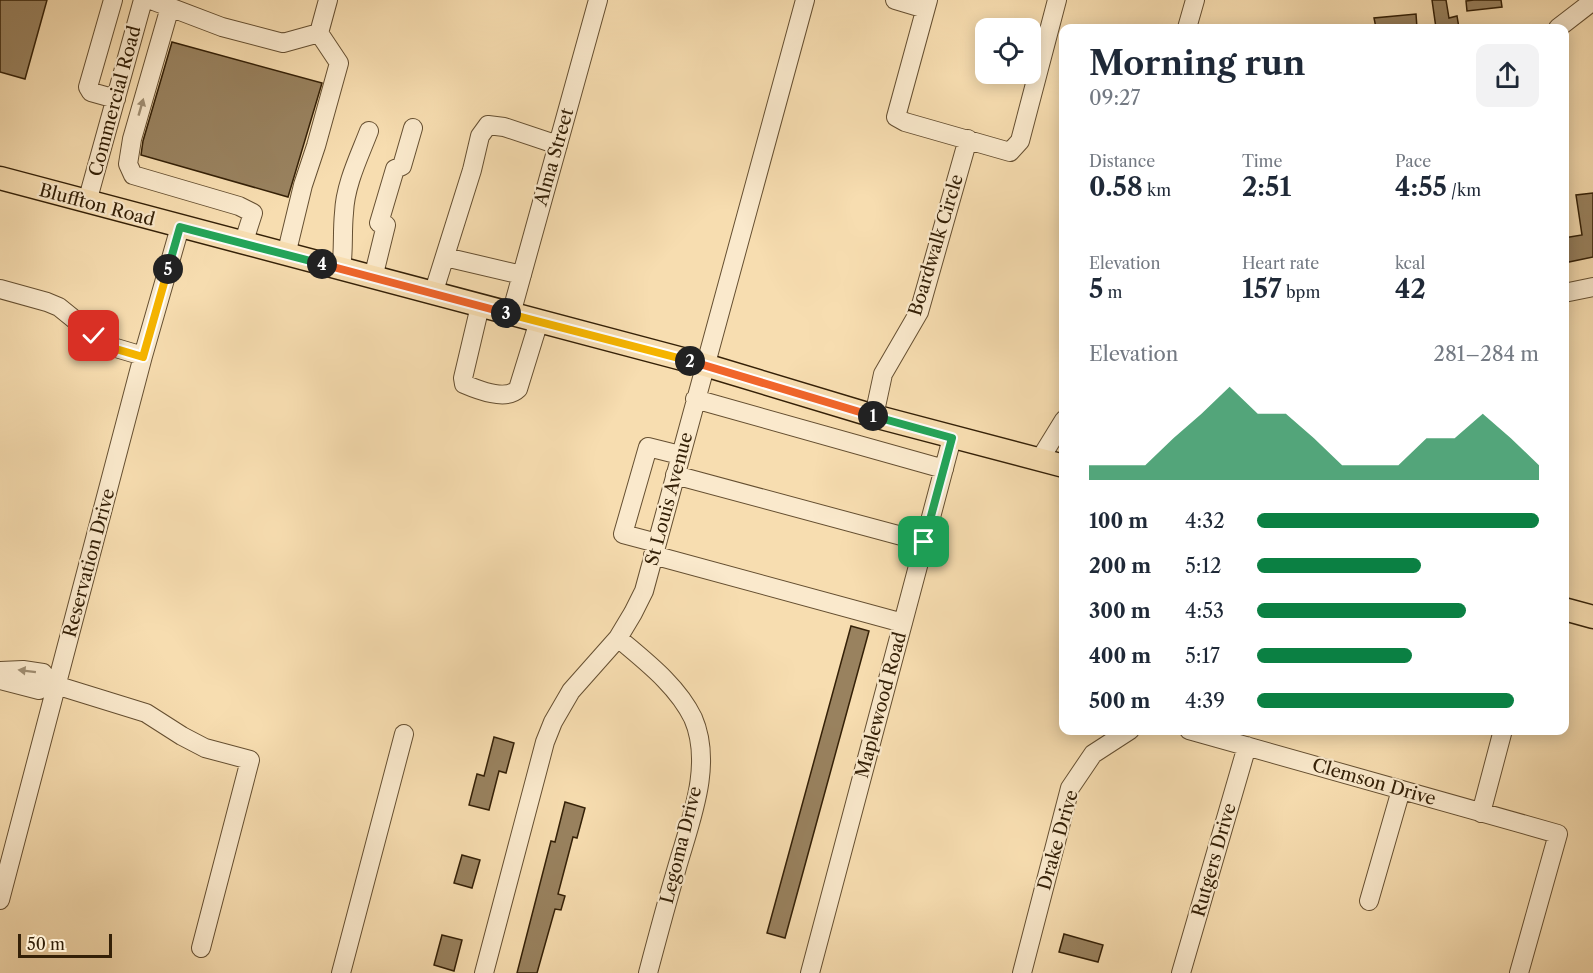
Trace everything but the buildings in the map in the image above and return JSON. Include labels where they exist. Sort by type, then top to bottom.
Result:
[{"type":"main road","name":"Bluffton Road","points":[[0,178],[705,365],[952,438],[1059,465]]},
{"type":"main road","points":[[1569,610],[1593,616]]},
{"type":"street","points":[[113,0],[88,87],[91,92],[116,99]]},
{"type":"street","name":"Commercial Road","points":[[87,202],[143,0]]},
{"type":"street","points":[[151,0],[170,7],[198,8],[222,27],[283,43],[319,33]]},
{"type":"street","points":[[286,255],[303,185],[339,63],[319,33],[328,0]]},
{"type":"street","name":"Alma Street","points":[[511,314],[598,0]]},
{"type":"street","name":"St Louis Avenue","points":[[484,973],[545,742],[553,722],[571,691],[618,638],[644,591],[805,0]]},
{"type":"street","points":[[895,0],[927,4],[896,117],[905,122],[1010,152],[1020,141],[1057,0]]},
{"type":"street","points":[[1188,24],[1195,0]]},
{"type":"street","points":[[1563,24],[1593,1]]},
{"type":"street","points":[[170,7],[132,139],[128,164],[133,175],[239,206],[253,213],[243,244]]},
{"type":"street","points":[[433,294],[472,170],[480,136],[489,125],[504,127],[558,145]]},
{"type":"street","points":[[373,278],[386,225],[379,223],[394,169],[402,166],[412,128]]},
{"type":"street","points":[[341,270],[344,211],[349,187],[369,131]]},
{"type":"street","name":"Boardwalk Circle","points":[[874,416],[883,374],[919,312],[968,139]]},
{"type":"street","name":"Reservation Drive","points":[[0,900],[53,684],[180,227]]},
{"type":"street","points":[[445,257],[522,275]]},
{"type":"street","points":[[1569,292],[1593,287]]},
{"type":"street","points":[[0,289],[59,307],[106,345],[143,357]]},
{"type":"street","points":[[480,306],[463,378],[464,384],[471,387],[507,395],[513,394],[518,389],[539,321]]},
{"type":"street","points":[[695,399],[944,469]]},
{"type":"street","points":[[1040,459],[1059,428]]},
{"type":"street","name":"Maplewood Road","points":[[810,973],[952,438]]},
{"type":"street","points":[[680,455],[648,447],[623,534],[655,549],[903,623]]},
{"type":"street","points":[[675,475],[924,542]]},
{"type":"street","name":"Legoma Drive","points":[[618,638],[658,672],[679,696],[692,718],[700,741],[700,767],[695,800],[648,973]]},
{"type":"street","points":[[0,671],[23,670],[43,673],[53,684],[146,713],[205,748],[250,760],[201,948]]},
{"type":"street","points":[[0,680],[39,690],[53,684]]},
{"type":"street","points":[[340,973],[404,734]]},
{"type":"street","name":"Drake Drive","points":[[1022,973],[1070,788],[1093,754],[1122,735]]},
{"type":"street","name":"Clemson Drive","points":[[1207,735],[1558,834],[1520,973]]},
{"type":"street","points":[[1481,813],[1502,735]]},
{"type":"street","name":"Rutgers Drive","points":[[1181,973],[1246,746]]},
{"type":"street","points":[[1369,901],[1401,790]]},
{"type":"route","points":[[94,336],[106,345],[143,357],[180,227],[705,365],[952,438],[924,542]]}]
